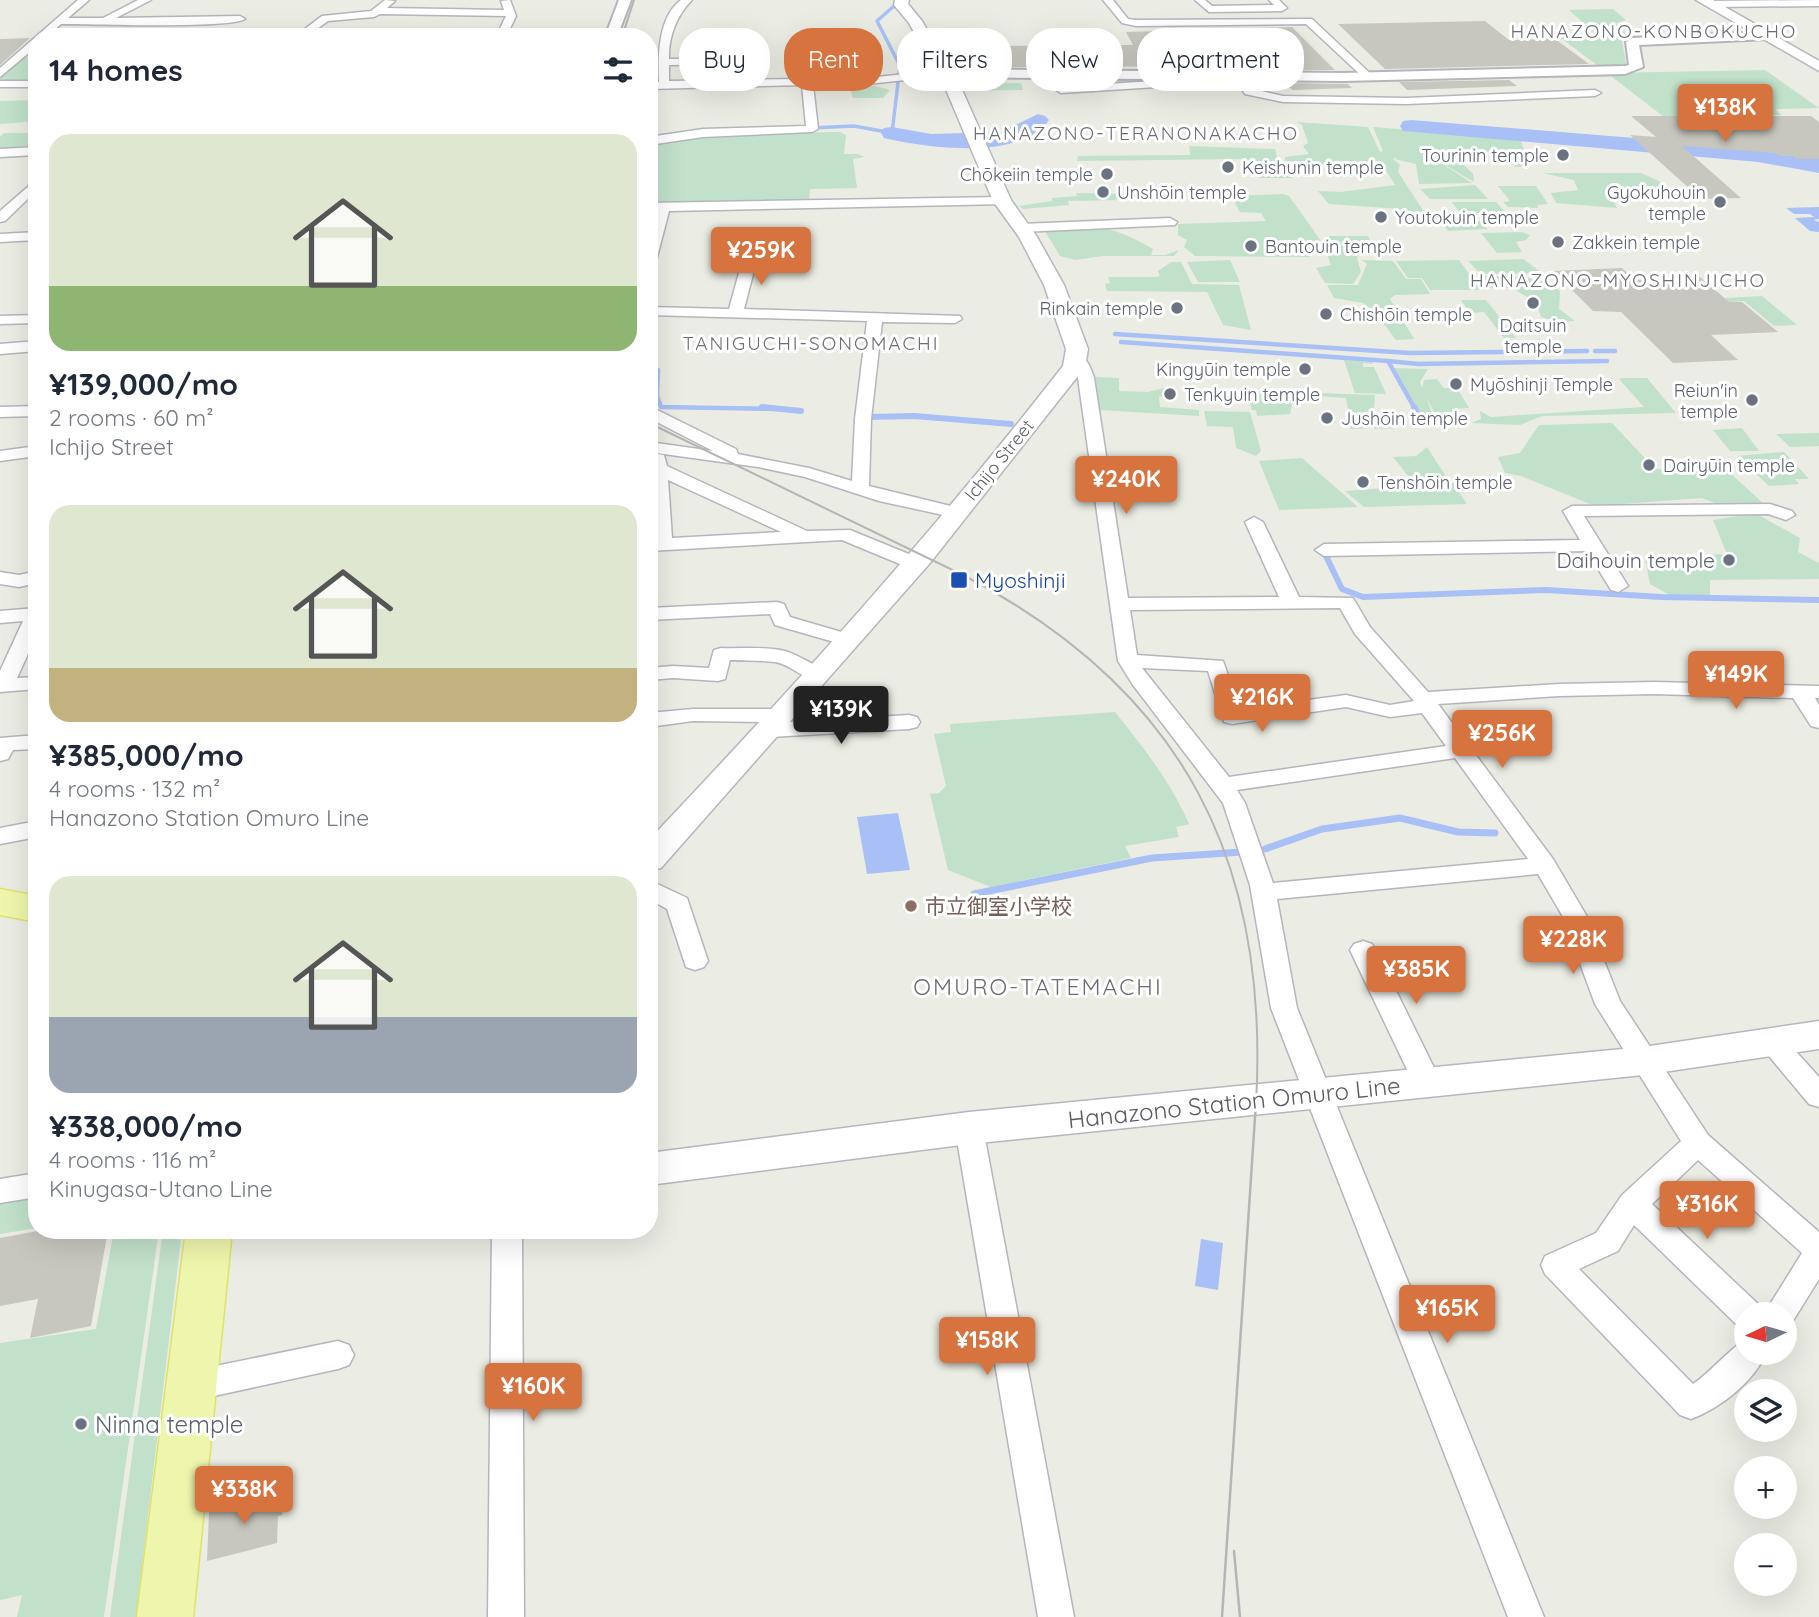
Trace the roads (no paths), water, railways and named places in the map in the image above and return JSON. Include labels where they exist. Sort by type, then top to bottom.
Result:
[{"type":"main road","points":[[902,0],[901,5],[919,28]]},
{"type":"main road","points":[[1706,2],[1818,66]]},
{"type":"main road","points":[[953,91],[1002,201],[1054,285],[1074,337],[1077,349],[1075,357]]},
{"type":"main road","name":"Ichijo Street","points":[[658,850],[775,725],[957,513],[1074,368],[1075,357]]},
{"type":"main road","points":[[0,902],[28,907]]},
{"type":"main road","name":"Hanazono Station Omuro Line","points":[[658,1168],[970,1128],[1643,1061],[1819,1035]]},
{"type":"main road","points":[[165,1617],[208,1239]]},
{"type":"street","points":[[49,28],[84,0]]},
{"type":"street","points":[[103,21],[146,0]]},
{"type":"street","points":[[380,11],[392,0]]},
{"type":"street","points":[[505,28],[511,13],[506,0]]},
{"type":"street","points":[[614,28],[625,0]]},
{"type":"street","points":[[664,84],[663,43],[682,2],[687,0]]},
{"type":"street","points":[[1108,0],[1125,21],[1136,23],[1309,20],[1370,77]]},
{"type":"street","points":[[1200,0],[1209,9],[1282,8],[1274,0]]},
{"type":"street","points":[[1706,2],[1819,3]]},
{"type":"street","points":[[311,28],[325,18],[359,16],[380,11],[511,13]]},
{"type":"street","points":[[57,21],[236,17]]},
{"type":"street","points":[[1304,77],[1571,72],[1635,68],[1632,42],[1635,41],[1764,36]]},
{"type":"street","points":[[0,74],[28,47]]},
{"type":"street","points":[[664,62],[679,62]]},
{"type":"street","points":[[775,83],[776,70]]},
{"type":"street","points":[[1248,91],[1283,99],[1407,100],[1595,93],[1571,72]]},
{"type":"street","points":[[1012,74],[1137,76]]},
{"type":"street","points":[[658,85],[784,83]]},
{"type":"street","points":[[0,84],[28,84]]},
{"type":"street","points":[[658,140],[703,133],[813,128],[808,91]]},
{"type":"street","points":[[0,153],[28,151]]},
{"type":"street","points":[[0,218],[28,192]]},
{"type":"street","points":[[658,207],[1002,201]]},
{"type":"street","points":[[1021,228],[1170,222]]},
{"type":"street","points":[[0,238],[28,236]]},
{"type":"street","points":[[736,314],[752,251]]},
{"type":"street","points":[[658,311],[955,319]]},
{"type":"street","points":[[860,490],[863,419],[875,317]]},
{"type":"street","points":[[0,320],[28,319]]},
{"type":"street","points":[[3,352],[28,348]]},
{"type":"street","points":[[1075,357],[1083,367],[1088,391],[1128,661],[1140,681],[1223,785],[1234,803],[1252,849],[1264,892],[1283,1008],[1526,1617]]},
{"type":"street","points":[[0,412],[28,410]]},
{"type":"street","points":[[658,416],[742,459]]},
{"type":"street","points":[[658,449],[742,459],[809,473],[860,490],[957,513]]},
{"type":"street","points":[[0,456],[28,452]]},
{"type":"street","points":[[658,466],[658,494]]},
{"type":"street","points":[[659,469],[803,535]]},
{"type":"street","points":[[1618,586],[1572,511],[1770,509],[1786,515]]},
{"type":"street","points":[[1254,522],[1292,603]]},
{"type":"street","points":[[658,545],[844,534],[914,563]]},
{"type":"street","points":[[1324,550],[1593,545]]},
{"type":"street","points":[[0,578],[19,581],[28,579]]},
{"type":"street","points":[[1118,604],[1346,602],[1362,630],[1425,703],[1545,866],[1574,915],[1608,1004],[1698,1143],[1819,1252],[1788,1302]]},
{"type":"street","points":[[658,614],[777,608],[782,621],[848,640]]},
{"type":"street","points":[[0,617],[28,615]]},
{"type":"street","points":[[28,632],[2,685],[28,684]]},
{"type":"street","points":[[658,673],[718,675],[721,654],[779,656],[796,662],[802,669],[819,673]]},
{"type":"street","points":[[1128,661],[1216,665],[1232,717],[1346,701],[1390,711],[1425,703],[1572,690],[1654,688],[1809,692],[1819,721]]},
{"type":"street","points":[[658,719],[693,715],[769,716],[775,725],[909,722]]},
{"type":"street","points":[[0,754],[6,743],[28,742]]},
{"type":"street","points":[[1223,785],[1458,751]]},
{"type":"street","points":[[0,836],[28,831]]},
{"type":"street","points":[[1264,892],[1545,866]]},
{"type":"street","points":[[658,893],[678,904],[695,961]]},
{"type":"street","points":[[1363,950],[1427,1082]]},
{"type":"street","points":[[1772,1042],[1819,1096]]},
{"type":"street","points":[[970,1128],[1056,1617]]},
{"type":"street","points":[[1698,1143],[1632,1204],[1607,1242],[1556,1265],[1691,1404],[1722,1383],[1739,1365]]},
{"type":"street","points":[[0,1191],[28,1186]]},
{"type":"street","points":[[1632,1204],[1734,1302]]},
{"type":"street","points":[[506,1617],[507,1239]]},
{"type":"street","points":[[191,1386],[338,1355]]},
{"type":"water","points":[[1819,207],[1819,219],[1813,220],[1819,222],[1819,232],[1810,231],[1795,218],[1814,217],[1810,214],[1794,214],[1786,208]]},
{"type":"water","points":[[898,813],[910,870],[867,874],[857,817]]},
{"type":"water","points":[[1201,1239],[1223,1243],[1218,1290],[1195,1286]]},
{"type":"waterway","points":[[810,128],[854,126],[892,133],[900,66],[877,21],[894,6]]},
{"type":"waterway","points":[[892,133],[931,141],[1002,139],[1013,136],[1038,120]]},
{"type":"waterway","points":[[1411,126],[1758,155],[1819,166]]},
{"type":"waterway","points":[[658,136],[673,134]]},
{"type":"waterway","points":[[1115,334],[1410,353],[1587,351]]},
{"type":"waterway","points":[[1121,342],[1388,361]]},
{"type":"waterway","points":[[1595,351],[1615,351]]},
{"type":"waterway","points":[[1388,361],[1418,364],[1607,361]]},
{"type":"waterway","points":[[1388,361],[1415,409]]},
{"type":"waterway","points":[[658,399],[661,407],[781,409]]},
{"type":"waterway","points":[[762,407],[801,411]]},
{"type":"waterway","points":[[1414,407],[1421,420]]},
{"type":"waterway","points":[[870,417],[914,416],[1011,424]]},
{"type":"waterway","points":[[1324,552],[1342,589],[1363,597],[1546,590],[1661,597],[1819,600]]},
{"type":"waterway","points":[[1265,849],[1322,829],[1400,818],[1458,832],[1495,833]]},
{"type":"waterway","points":[[974,894],[1152,858],[1242,852]]},
{"type":"tram line","points":[[625,28],[634,0]]},
{"type":"tram line","points":[[658,427],[965,576],[1041,621],[1104,672],[1157,729],[1198,792],[1228,860],[1247,935],[1256,1016],[1256,1102]]},
{"type":"tram line","points":[[1222,1617],[1256,1102]]},
{"type":"tram line","points":[[1234,1551],[1240,1617]]},
{"type":"place","name":"Tourinin temple","points":[[1563,155]]},
{"type":"place","name":"Keishunin temple","points":[[1228,167]]},
{"type":"place","name":"Chōkeiin temple","points":[[1107,174]]},
{"type":"place","name":"Unshōin temple","points":[[1103,192]]},
{"type":"place","name":"Gyokuhouin temple","points":[[1720,202]]},
{"type":"place","name":"Youtokuin temple","points":[[1381,217]]},
{"type":"place","name":"Zakkein temple","points":[[1558,242]]},
{"type":"place","name":"Bantouin temple","points":[[1251,246]]},
{"type":"place","name":"Daitsuin temple","points":[[1533,303]]},
{"type":"place","name":"Rinkain temple","points":[[1177,308]]},
{"type":"place","name":"Chishōin temple","points":[[1326,314]]},
{"type":"place","name":"Kingyūin temple","points":[[1305,369]]},
{"type":"place","name":"Myōshinji Temple","points":[[1456,384]]},
{"type":"place","name":"Tenkyuin temple","points":[[1170,394]]},
{"type":"place","name":"Reiun'in temple","points":[[1752,400]]},
{"type":"place","name":"Jushōin temple","points":[[1327,418]]},
{"type":"place","name":"Dairyūin temple","points":[[1649,465]]},
{"type":"place","name":"Tenshōin temple","points":[[1363,482]]},
{"type":"place","name":"Daihouin temple","points":[[1729,560]]},
{"type":"place","name":"Myoshinji","points":[[959,580]]},
{"type":"place","name":"市立御室小学校","points":[[911,906]]},
{"type":"place","name":"Ninna temple","points":[[81,1424]]},
{"type":"district","name":"HANAZONO-KONBOKUCHO","points":[[1654,31]]},
{"type":"district","name":"HANAZONO-TERANONAKACHO","points":[[1136,133]]},
{"type":"district","name":"HANAZONO-MYOSHINJICHO","points":[[1618,280]]},
{"type":"district","name":"TANIGUCHI-SONOMACHI","points":[[811,343]]},
{"type":"district","name":"OMURO-TATEMACHI","points":[[1038,986]]}]
